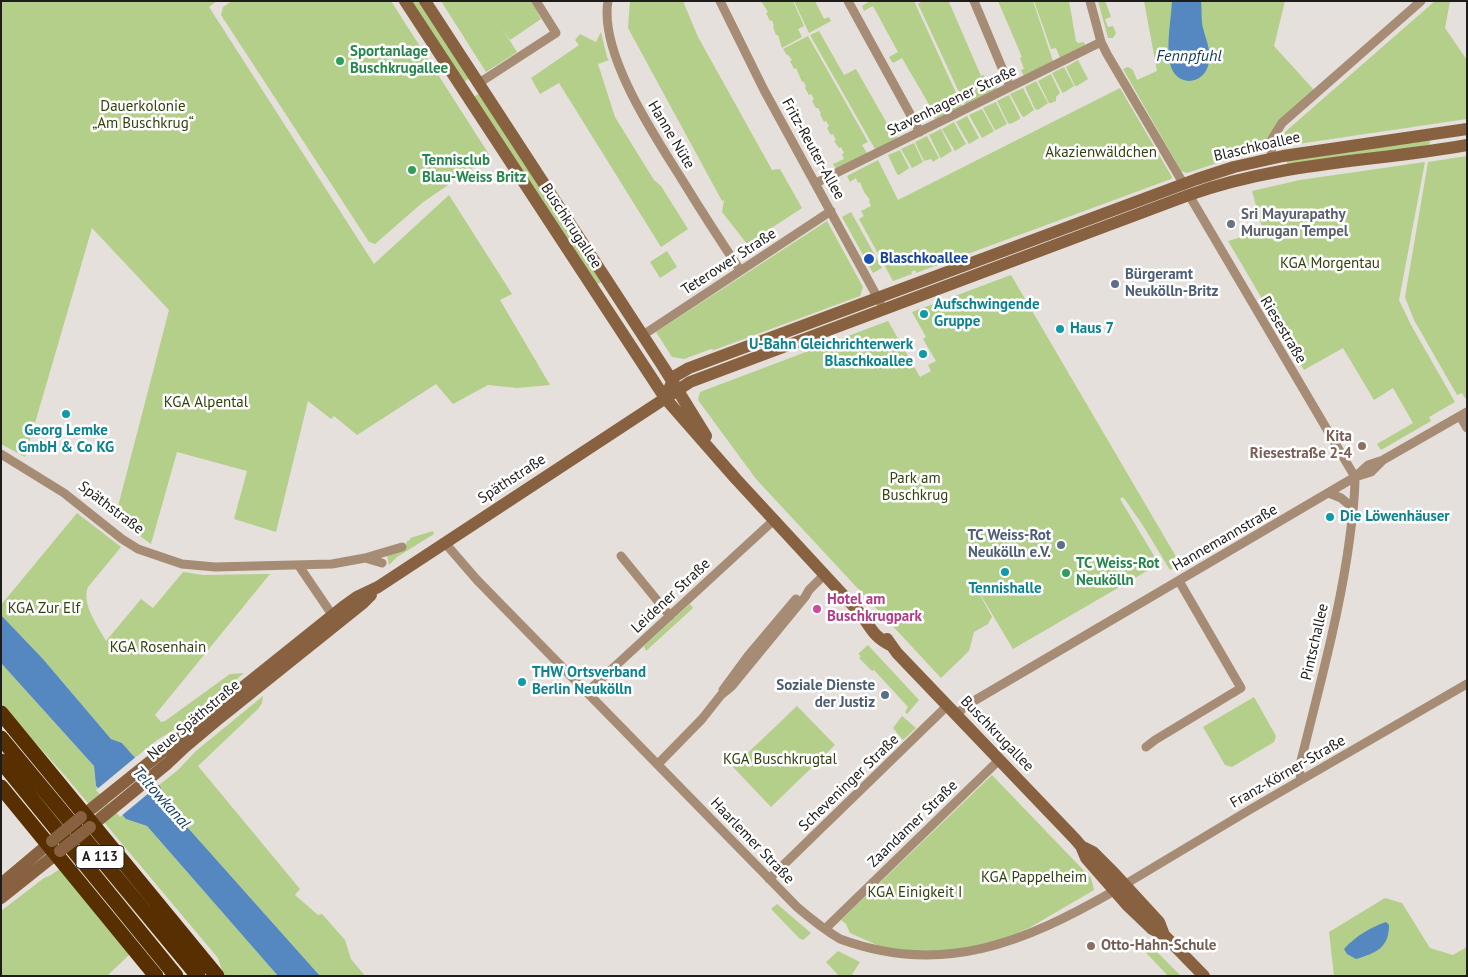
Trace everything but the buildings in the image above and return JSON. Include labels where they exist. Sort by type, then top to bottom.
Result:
[{"type":"highway","points":[[1,713],[87,821],[217,976]]},
{"type":"highway","name":"A 113","points":[[1,738],[198,976]]},
{"type":"highway","name":"A 113","points":[[1,761],[176,976]]},
{"type":"highway","points":[[1,787],[54,848],[156,976]]},
{"type":"main road","name":"Buschkrugallee","points":[[405,1],[665,398],[867,622],[878,638],[890,645],[1000,760],[1081,846],[1086,858],[1159,922],[1164,935],[1204,976]]},
{"type":"main road","name":"Buschkrugallee","points":[[425,1],[643,335],[720,460]]},
{"type":"main road","points":[[464,92],[478,83]]},
{"type":"main road","name":"Blaschkoallee","points":[[675,385],[680,373],[689,368],[1183,183],[1234,167],[1271,159],[1467,129]]},
{"type":"main road","name":"Blaschkoallee","points":[[675,385],[705,376],[1189,195],[1233,181],[1284,169],[1467,145]]},
{"type":"main road","points":[[595,293],[609,283]]},
{"type":"main road","name":"Späthstraße","points":[[335,618],[357,597],[378,587],[665,398],[675,385]]},
{"type":"main road","name":"Neue Späthstraße","points":[[1,898],[54,848],[335,618]]},
{"type":"main road","name":"Neue Späthstraße","points":[[1,884],[54,848]]},
{"type":"street","points":[[478,83],[556,33],[536,1]]},
{"type":"street","name":"Hanne Nüte","points":[[608,1],[609,29],[617,58],[630,92],[646,124],[740,270]]},
{"type":"street","name":"Fritz-Reuter-Allee","points":[[720,1],[764,90],[884,309]]},
{"type":"street","points":[[848,1],[920,132]]},
{"type":"street","points":[[974,1],[1010,87]]},
{"type":"street","points":[[1090,1],[1101,42],[1183,183]]},
{"type":"street","points":[[1271,159],[1272,139],[1282,123],[1421,1]]},
{"type":"street","name":"Stavenhagener Straße","points":[[816,183],[1101,42]]},
{"type":"street","name":"Riesestraße","points":[[1189,195],[1355,477]]},
{"type":"street","name":"Teterower Straße","points":[[643,335],[831,211]]},
{"type":"street","points":[[1463,414],[1467,428]]},
{"type":"street","name":"Hannemannstraße","points":[[952,710],[967,705],[1329,493],[1355,477],[1368,465],[1383,460],[1463,414]]},
{"type":"street","name":"Späthstraße","points":[[1,454],[64,493],[122,539],[138,549],[182,564],[202,567],[332,564],[365,558],[402,547]]},
{"type":"street","name":"Pintschallee","points":[[1301,780],[1299,769],[1336,616],[1350,534],[1355,477]]},
{"type":"street","points":[[1329,493],[1340,498],[1353,508]]},
{"type":"street","name":"Leidener Straße","points":[[587,692],[774,520]]},
{"type":"street","name":"Haarlemer Straße","points":[[445,542],[477,580],[798,908],[825,930],[857,948],[892,961]]},
{"type":"street","points":[[621,556],[670,616]]},
{"type":"street","name":"Späthstraße","points":[[365,558],[382,563]]},
{"type":"street","points":[[299,566],[335,618]]},
{"type":"street","points":[[658,764],[702,719],[721,695],[725,685],[801,593],[809,590],[824,575]]},
{"type":"street","points":[[1146,747],[1241,688],[1179,581]]},
{"type":"street","name":"Franz-Körner-Straße","points":[[1119,888],[1467,684]]},
{"type":"street","name":"Scheveninger Straße","points":[[769,879],[952,710]]},
{"type":"street","name":"Zaandamer Straße","points":[[825,930],[1000,760]]},
{"type":"street","points":[[990,956],[1033,938],[1119,888]]},
{"type":"green space","name":"Dauerkolonie „Am Buschkrug“","points":[[1,1],[217,1],[209,7],[374,264],[449,195],[512,294],[500,300],[550,385],[517,388],[488,385],[453,404],[436,384],[357,435],[334,416],[331,419],[308,401],[276,532],[234,519],[247,471],[177,452],[151,544],[115,518],[169,310],[92,228],[25,457],[1,444]]},
{"type":"green space","name":"Sportanlage Buschkrugallee","points":[[232,1],[391,1],[490,156],[422,203],[375,244],[369,242],[221,15],[223,7]]},
{"type":"green space","points":[[409,1],[420,1],[470,78],[462,83]]},
{"type":"green space","points":[[441,1],[531,1],[541,19],[510,40],[501,27],[517,52],[486,72]]},
{"type":"green space","points":[[630,1],[683,1],[698,37],[772,170],[780,169],[802,208],[747,244],[722,212],[724,200],[722,201],[628,28]]},
{"type":"green space","points":[[761,1],[793,1],[804,26],[798,29],[802,37],[782,48],[772,20],[770,21],[766,13],[768,12]]},
{"type":"green space","points":[[794,1],[815,1],[824,19],[829,17],[831,21],[809,33]]},
{"type":"green space","points":[[870,1],[914,1],[962,106],[935,119],[932,114],[934,113],[902,58],[893,63],[889,57],[898,52],[873,6],[864,11],[862,6]]},
{"type":"green space","points":[[923,1],[949,2],[981,76],[984,75],[989,86],[995,84],[997,89],[965,105],[918,4]]},
{"type":"green space","points":[[998,1],[1033,1],[1053,61],[1024,76],[1021,70],[1024,69],[1020,58],[1022,57]]},
{"type":"green space","points":[[1034,1],[1069,1],[1076,41],[1078,43],[1084,42],[1085,45],[1060,58],[1056,48],[1051,49]]},
{"type":"green space","points":[[1098,1],[1106,3],[1111,17],[1105,19],[1108,27],[1113,26],[1116,33],[1113,38],[1108,38]]},
{"type":"green space","points":[[1144,1],[1285,1],[1274,46],[1314,90],[1268,137],[1263,152],[1223,161],[1187,173],[1181,171],[1123,69],[1128,67],[1133,70],[1137,80],[1157,71]]},
{"type":"green space","points":[[1435,1],[1450,1],[1445,28],[1467,60],[1467,119],[1284,146],[1285,132]]},
{"type":"green space","points":[[819,31],[844,75],[856,69],[893,134],[898,138],[875,149],[810,35]]},
{"type":"green space","points":[[601,32],[609,60],[598,64],[615,117],[654,180],[661,186],[688,229],[661,247],[559,83],[540,94],[531,78],[579,45],[575,40],[580,34],[596,42]]},
{"type":"green space","points":[[808,36],[868,142],[862,145],[867,153],[836,169],[833,164],[844,159],[842,154],[844,153],[841,147],[839,148],[834,141],[836,140],[833,134],[831,135],[827,128],[829,126],[826,121],[824,122],[821,113],[812,101],[814,99],[811,94],[809,95],[796,68],[794,69],[790,61],[792,60],[783,49]]},
{"type":"green space","points":[[1078,60],[1088,79],[1075,86],[1066,67]]},
{"type":"green space","points":[[1064,67],[1074,86],[1063,93],[1052,73]]},
{"type":"green space","points":[[1051,74],[1060,93],[1056,97],[1056,101],[1049,103],[1038,81]]},
{"type":"green space","points":[[1036,81],[1048,103],[1038,110],[1035,109],[1025,87]]},
{"type":"green space","points":[[1023,88],[1034,110],[1024,117],[1010,94]]},
{"type":"green space","name":"Akazienwäldchen","points":[[1120,88],[1172,177],[1171,179],[916,273],[915,270],[911,272],[912,274],[893,281],[859,219],[864,216],[861,211],[871,206],[870,200],[860,182],[858,183],[856,178],[850,182],[847,176],[878,160],[898,200]]},
{"type":"green space","points":[[480,93],[601,282],[594,286],[472,98]]},
{"type":"green space","points":[[1009,95],[1020,117],[1020,119],[1010,124],[997,101]]},
{"type":"green space","points":[[996,102],[1007,124],[995,130],[983,108]]},
{"type":"green space","points":[[982,109],[994,131],[982,138],[969,115]]},
{"type":"green space","points":[[967,116],[979,138],[969,144],[956,122]]},
{"type":"green space","points":[[954,122],[966,144],[955,151],[942,129]]},
{"type":"green space","points":[[941,129],[952,151],[941,158],[929,135]]},
{"type":"green space","points":[[927,136],[939,158],[933,162],[931,159],[924,161],[915,142]]},
{"type":"green space","points":[[1430,139],[1429,147],[1287,165],[1287,160]]},
{"type":"green space","points":[[914,143],[923,162],[912,168],[901,149]]},
{"type":"green space","points":[[900,150],[909,168],[899,175],[888,155]]},
{"type":"green space","points":[[1467,156],[1467,397],[1465,398],[1462,393],[1457,395],[1414,320],[1405,297],[1428,162]]},
{"type":"green space","name":"KGA Morgentau","points":[[1425,162],[1399,300],[1411,325],[1455,402],[1429,417],[1431,421],[1381,450],[1377,444],[1413,423],[1393,388],[1374,400],[1343,348],[1304,370],[1228,241],[1263,231],[1252,191],[1300,180]]},
{"type":"green space","points":[[851,212],[882,268],[873,273],[842,217]]},
{"type":"green space","points":[[827,221],[863,287],[860,296],[714,350],[711,349],[684,359],[672,357],[656,332]]},
{"type":"green space","points":[[667,251],[677,267],[660,278],[650,262]]},
{"type":"green space","name":"Park am Buschkrug","points":[[1011,275],[1178,560],[1185,562],[1170,570],[1123,497],[1120,499],[1159,564],[1013,649],[973,582],[992,617],[988,624],[974,632],[969,651],[941,678],[756,479],[698,400],[700,392],[888,321],[920,377],[931,371],[928,365],[936,361],[923,339],[926,337],[912,312]]},
{"type":"green space","points":[[77,513],[121,547],[88,587],[86,594],[91,615],[106,641],[141,599],[153,608],[183,572],[203,575],[270,574],[155,715],[161,722],[165,721],[230,674],[244,673],[177,728],[157,740],[135,758],[122,743],[111,739],[43,659],[1,615],[1,605]]},
{"type":"green space","points":[[433,531],[434,534],[397,557],[389,565],[387,556],[405,549],[410,538]]},
{"type":"green space","points":[[690,604],[693,608],[646,651],[644,646]]},
{"type":"green space","points":[[868,645],[919,700],[907,714],[905,712],[908,707],[874,670],[872,671],[859,658],[861,656],[858,654]]},
{"type":"green space","points":[[1,663],[94,766],[96,787],[126,819],[147,826],[278,976],[224,976],[218,958],[66,777],[1,704]]},
{"type":"green space","points":[[263,696],[262,703],[258,709],[198,766],[300,889],[295,895],[318,915],[322,914],[345,940],[351,959],[365,976],[320,976],[164,801],[159,785],[178,770],[196,751]]},
{"type":"green space","points":[[1254,697],[1276,736],[1274,742],[1232,767],[1225,765],[1203,727]]},
{"type":"green space","name":"KGA Buschkrugtal","points":[[797,706],[835,745],[771,807],[733,767]]},
{"type":"green space","points":[[902,716],[916,728],[903,740],[893,728]]},
{"type":"green space","points":[[992,775],[1091,878],[1094,890],[1029,928],[1003,939],[936,955],[879,946],[850,933],[846,924],[841,920]]},
{"type":"green space","points":[[61,868],[130,954],[107,976],[1,976],[1,911],[44,878]]},
{"type":"green space","points":[[1385,898],[1402,903],[1430,948],[1453,955],[1467,947],[1467,976],[1334,976],[1329,932]]},
{"type":"green space","points":[[777,904],[811,933],[803,940],[799,938],[771,909]]},
{"type":"green space","points":[[1141,936],[1181,976],[1168,976],[1135,941]]},
{"type":"green space","points":[[838,951],[860,962],[851,976],[839,976],[826,962]]},
{"type":"water","name":"Fennpfuhl","points":[[1172,1],[1201,1],[1202,25],[1209,49],[1209,62],[1202,76],[1190,81],[1178,77],[1170,63],[1169,40]]},
{"type":"water","name":"Teltowkanal","points":[[1,615],[43,659],[111,739],[122,743],[160,786],[164,801],[320,976],[278,976],[147,826],[126,819],[96,786],[94,766],[1,663]]},
{"type":"water","points":[[1386,922],[1389,925],[1387,939],[1380,948],[1375,952],[1356,959],[1347,954],[1344,949],[1353,940],[1368,930]]},
{"type":"pier","points":[[137,756],[161,783],[120,817],[96,790]]},
{"type":"place","name":"Sportanlage Buschkrugallee","points":[[340,61]]},
{"type":"place","name":"Tennisclub Blau-Weiss Britz","points":[[412,170]]},
{"type":"place","name":"Sri Mayurapathy Murugan Tempel","points":[[1231,224]]},
{"type":"place","name":"Blaschkoallee","points":[[869,259]]},
{"type":"place","name":"Bürgeramt Neukölln-Britz","points":[[1115,284]]},
{"type":"place","name":"Aufschwingende Gruppe","points":[[924,314]]},
{"type":"place","name":"Haus 7","points":[[1060,329]]},
{"type":"place","name":"U-Bahn Gleichrichterwerk Blaschkoallee","points":[[923,354]]},
{"type":"place","name":"Georg Lemke GmbH & Co KG","points":[[66,414]]},
{"type":"place","name":"Kita Riesestraße 2-4","points":[[1362,446]]},
{"type":"place","name":"Die Löwenhäuser","points":[[1330,517]]},
{"type":"place","name":"TC Weiss-Rot Neukölln e.V.","points":[[1061,545]]},
{"type":"place","name":"Tennishalle","points":[[1005,572]]},
{"type":"place","name":"TC Weiss-Rot Neukölln","points":[[1066,573]]},
{"type":"place","name":"Hotel am Buschkrugpark","points":[[817,609]]},
{"type":"place","name":"THW Ortsverband Berlin Neukölln","points":[[522,682]]},
{"type":"place","name":"Soziale Dienste der Justiz","points":[[885,695]]},
{"type":"place","name":"Otto-Hahn-Schule","points":[[1091,946]]},
{"type":"park label","name":"KGA Alpental","points":[[206,403]]},
{"type":"park label","name":"KGA Zur Elf","points":[[44,609]]},
{"type":"park label","name":"KGA Rosenhain","points":[[158,648]]},
{"type":"park label","name":"KGA Pappelheim","points":[[1034,878]]},
{"type":"park label","name":"KGA Einigkeit I","points":[[915,893]]}]
